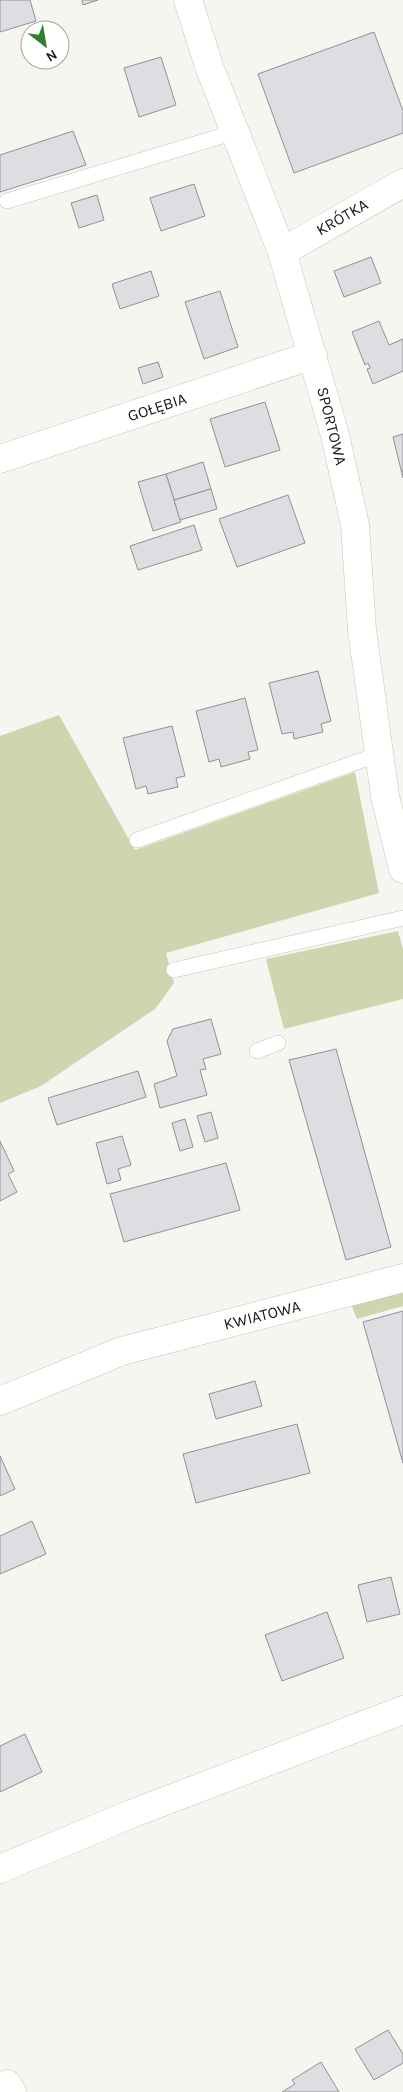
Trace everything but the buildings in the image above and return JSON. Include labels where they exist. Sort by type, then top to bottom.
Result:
[{"type":"street","name":"SPORTOWA","points":[[188,0],[209,66],[282,252],[335,435],[355,525],[362,630],[385,796],[403,869]]},
{"type":"street","name":"KRÓTKA","points":[[282,252],[403,183]]},
{"type":"street","name":"GOŁĘBIA","points":[[0,459],[313,356]]},
{"type":"street","name":"KWIATOWA","points":[[0,1401],[122,1351],[403,1278]]},
{"type":"street","points":[[0,1869],[131,1814],[403,1710]]},
{"type":"lane","points":[[7,201],[235,132]]},
{"type":"lane","points":[[138,840],[379,754]]},
{"type":"lane","points":[[174,970],[403,918]]},
{"type":"lane","points":[[257,1051],[278,1043]]},
{"type":"green space","points":[[59,715],[135,850],[355,772],[379,893],[166,953],[174,983],[155,1009],[41,1086],[0,1103],[0,736]]},
{"type":"green space","points":[[398,931],[403,949],[403,999],[284,1029],[266,959]]},
{"type":"green space","points":[[403,1287],[403,1306],[357,1319],[352,1307],[356,1299]]}]
